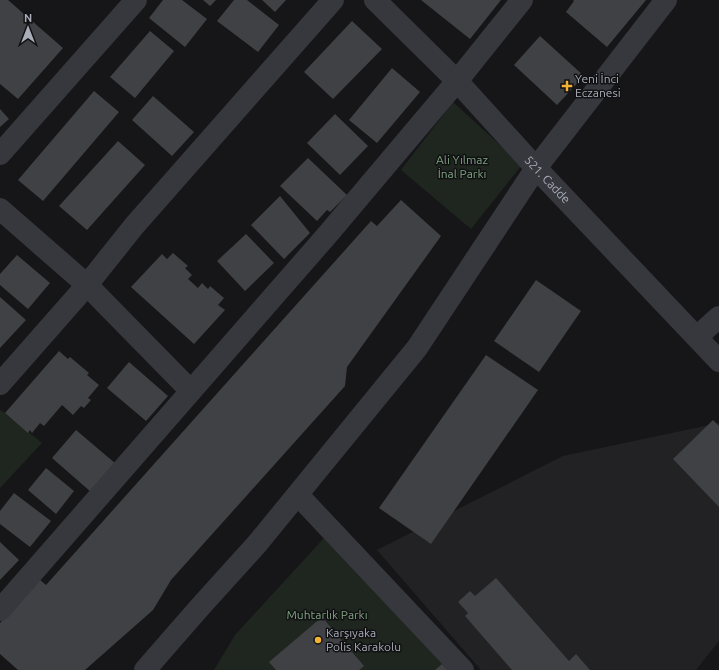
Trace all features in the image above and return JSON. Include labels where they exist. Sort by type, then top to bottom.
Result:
[{"type":"street","points":[[0,154],[136,0]]},
{"type":"street","points":[[0,384],[87,285],[134,226],[333,0]]},
{"type":"street","name":"521. Cadde","points":[[375,0],[457,81],[536,168],[719,361]]},
{"type":"street","points":[[0,610],[328,234],[457,81],[522,0]]},
{"type":"street","points":[[145,670],[257,544],[417,348],[536,168],[666,0]]},
{"type":"street","points":[[0,209],[87,285],[191,391]]},
{"type":"street","points":[[697,337],[719,316]]},
{"type":"street","points":[[298,495],[463,670]]},
{"type":"shaded area","points":[[719,423],[719,641],[696,670],[481,670],[377,550],[563,456]]},
{"type":"green space","name":"Ali Yılmaz İnal Parkı","points":[[453,102],[522,165],[471,229],[401,170]]},
{"type":"green space","points":[[1,410],[42,443],[0,488],[0,411]]},
{"type":"green space","name":"Muhtarlık Parkı","points":[[324,538],[454,670],[214,670],[235,635]]},
{"type":"building","points":[[0,0],[8,0],[63,48],[18,99],[0,84]]},
{"type":"building","points":[[163,0],[182,0],[207,19],[185,47],[149,18]]},
{"type":"building","points":[[203,0],[216,0],[210,6]]},
{"type":"building","points":[[234,0],[247,0],[279,25],[258,52],[217,21]]},
{"type":"building","points":[[262,0],[286,0],[275,12]]},
{"type":"building","points":[[421,0],[501,0],[470,39]]},
{"type":"building","points":[[573,0],[646,0],[607,47],[566,12],[574,1]]},
{"type":"building","points":[[352,21],[382,49],[333,99],[304,72]]},
{"type":"building","points":[[150,31],[174,51],[135,98],[110,77]]},
{"type":"building","points":[[540,36],[584,76],[557,105],[514,65]]},
{"type":"building","points":[[392,68],[420,92],[377,143],[349,120]]},
{"type":"building","points":[[94,91],[119,112],[43,201],[18,180]]},
{"type":"building","points":[[153,96],[194,132],[172,156],[132,120]]},
{"type":"building","points":[[0,109],[9,119],[0,127]]},
{"type":"building","points":[[335,114],[368,146],[340,175],[307,143]]},
{"type":"building","points":[[118,141],[145,165],[87,230],[59,206]]},
{"type":"building","points":[[308,158],[347,195],[330,212],[327,210],[317,221],[280,186]]},
{"type":"building","points":[[280,196],[310,233],[284,259],[251,225]]},
{"type":"building","points":[[401,200],[441,236],[347,367],[345,386],[171,580],[153,610],[85,670],[18,670],[0,654],[0,623],[39,579],[46,585],[371,221],[377,226]]},
{"type":"building","points":[[246,234],[274,263],[245,291],[217,261]]},
{"type":"building","points":[[173,253],[188,266],[185,268],[192,275],[188,279],[198,288],[202,283],[208,289],[210,286],[224,298],[218,305],[225,310],[194,344],[131,287],[162,254],[167,259]]},
{"type":"building","points":[[17,255],[50,283],[28,309],[0,285],[0,274]]},
{"type":"building","points":[[536,280],[581,311],[539,372],[494,341]]},
{"type":"building","points":[[0,297],[26,320],[0,348]]},
{"type":"building","points":[[59,351],[68,359],[70,357],[89,373],[87,375],[99,385],[88,398],[91,400],[84,408],[81,406],[73,415],[62,405],[44,426],[40,423],[32,433],[30,430],[28,433],[5,413]]},
{"type":"building","points":[[486,355],[538,390],[431,544],[379,508]]},
{"type":"building","points":[[129,362],[168,396],[146,421],[107,388]]},
{"type":"building","points":[[713,420],[719,426],[719,507],[673,459]]},
{"type":"building","points":[[76,430],[116,464],[91,492],[52,458]]},
{"type":"building","points":[[46,468],[74,491],[56,514],[28,490]]},
{"type":"building","points":[[14,493],[51,521],[30,547],[0,524],[0,511]]},
{"type":"building","points":[[0,542],[19,560],[0,580]]},
{"type":"building","points":[[496,578],[569,661],[576,654],[590,670],[512,670],[465,616],[468,613],[458,602],[470,591],[475,596]]},
{"type":"building","name":"Karşıyaka Polis Karakolu","points":[[322,617],[364,666],[359,670],[276,670],[269,662]]},
{"type":"building","points":[[442,664],[448,670],[435,670]]},
{"type":"place","name":"Yeni İnci Eczanesi","points":[[567,86]]},
{"type":"place","name":"Karşıyaka Polis Karakolu","points":[[318,640]]}]
